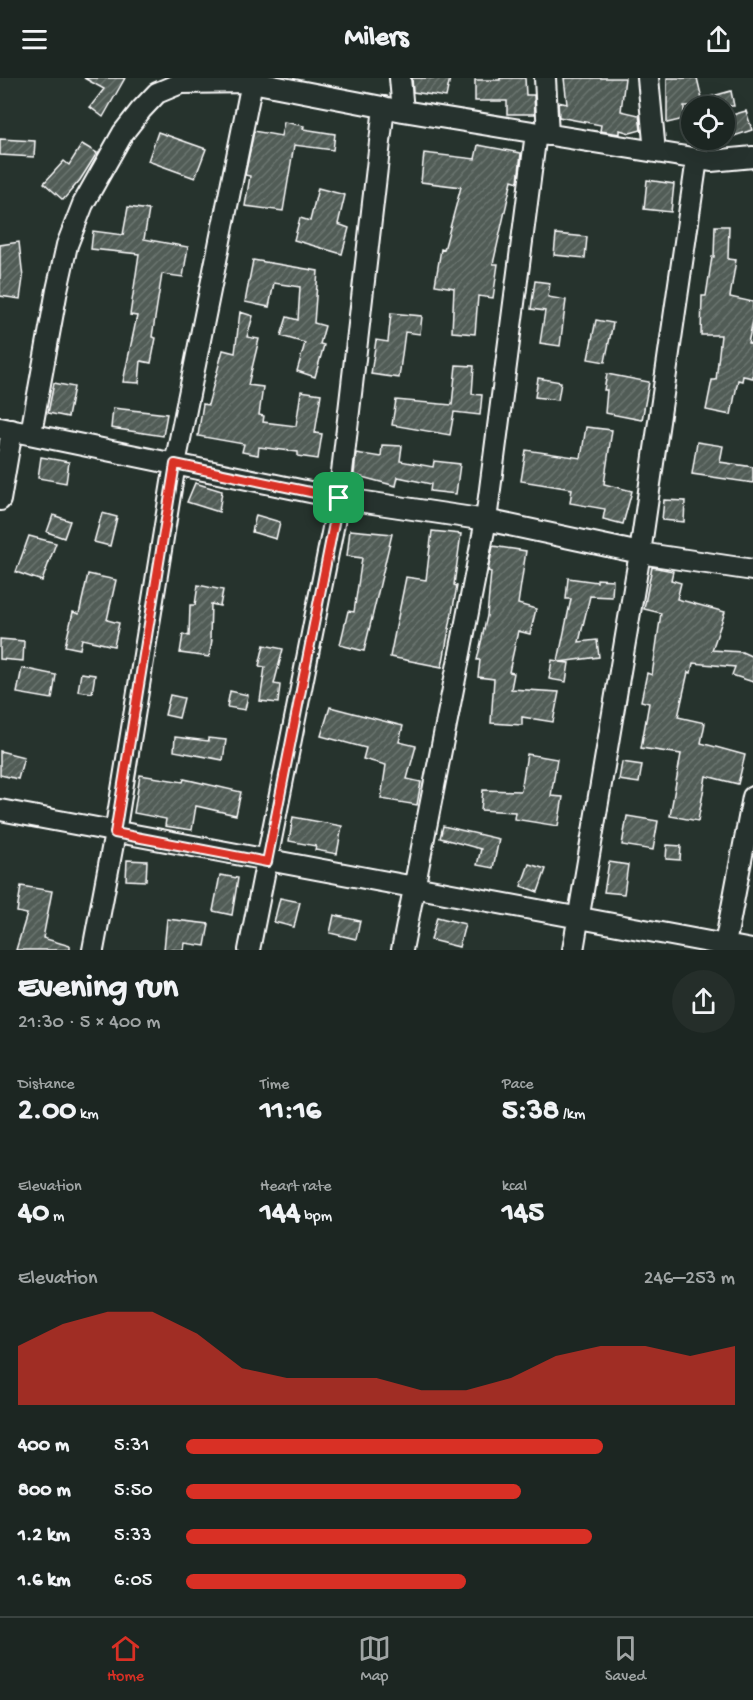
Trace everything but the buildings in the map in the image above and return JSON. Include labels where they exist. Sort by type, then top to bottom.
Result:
[{"type":"street","points":[[249,950],[339,498],[393,109],[400,78]]},
{"type":"street","points":[[402,950],[486,520],[542,134],[545,78]]},
{"type":"street","points":[[648,78],[655,152]]},
{"type":"street","points":[[93,950],[115,833],[175,464],[252,82]]},
{"type":"street","points":[[0,500],[14,431],[68,245],[83,204],[123,133],[157,93],[181,83],[252,82],[393,109],[697,159],[711,161],[753,157]]},
{"type":"street","points":[[573,950],[580,920],[640,553],[697,159]]},
{"type":"street","points":[[14,431],[339,498],[486,520],[640,553],[753,570]]},
{"type":"street","points":[[724,947],[753,797]]},
{"type":"street","points":[[0,810],[267,862],[724,947],[752,950]]},
{"type":"route","points":[[175,464],[339,498],[267,862],[115,833],[175,464]]}]
